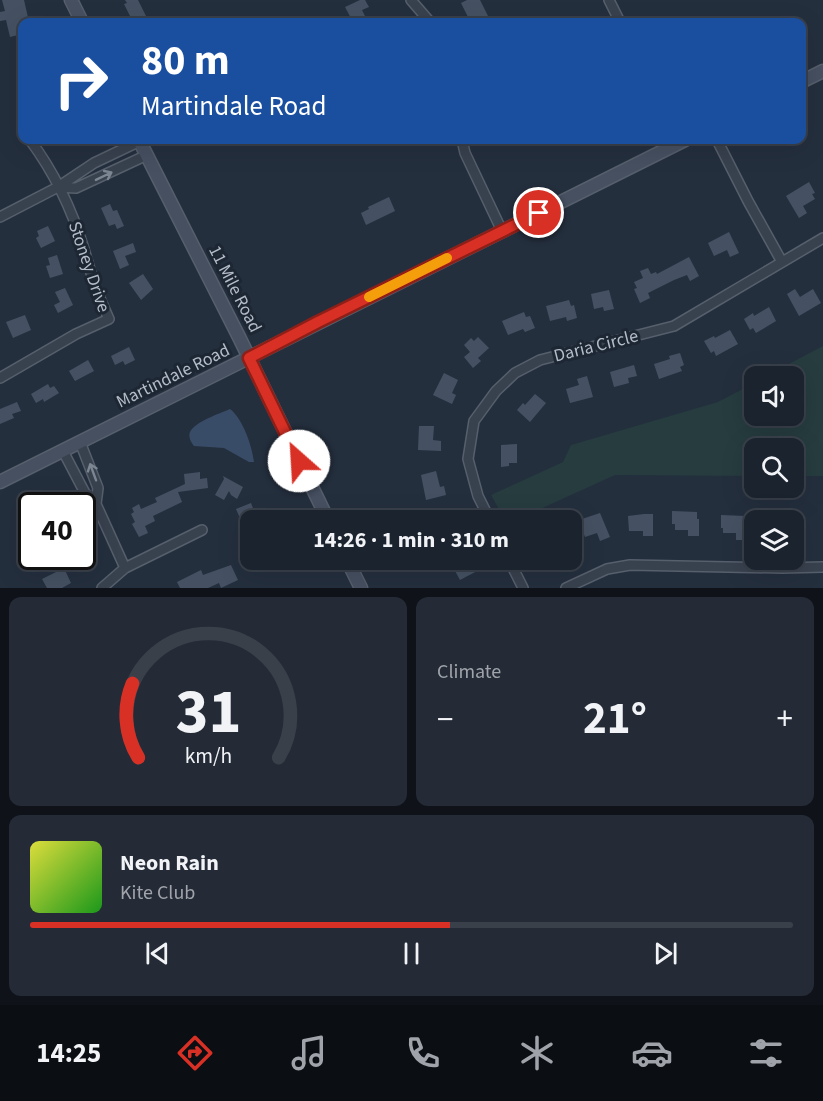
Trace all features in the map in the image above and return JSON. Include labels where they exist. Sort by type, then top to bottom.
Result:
[{"type":"street","points":[[71,0],[80,18]]},
{"type":"street","points":[[411,0],[427,18]]},
{"type":"street","points":[[609,0],[618,18]]},
{"type":"street","points":[[806,80],[823,71]]},
{"type":"street","name":"Stoney Drive","points":[[0,378],[76,334],[109,319],[92,282],[72,217],[45,159],[33,144]]},
{"type":"street","points":[[0,217],[58,187],[94,163],[131,144]]},
{"type":"street","name":"11 Mile Road","points":[[141,144],[323,510]]},
{"type":"street","points":[[463,144],[502,231]]},
{"type":"street","name":"Martindale Road","points":[[0,482],[672,144]]},
{"type":"street","points":[[719,144],[782,262]]},
{"type":"street","points":[[58,187],[76,188],[147,155]]},
{"type":"street","name":"Daria Circle","points":[[485,510],[478,496],[468,459],[474,421],[496,391],[515,373],[540,360],[674,326],[823,238]]},
{"type":"street","points":[[80,442],[98,488],[96,504],[125,568]]},
{"type":"street","points":[[63,451],[84,492]]},
{"type":"street","points":[[102,588],[125,568],[202,530]]},
{"type":"street","points":[[566,588],[607,569],[630,565],[823,567]]},
{"type":"street","points":[[352,570],[361,588]]},
{"type":"street","points":[[514,570],[523,588]]},
{"type":"green space","points":[[823,346],[823,476],[804,476],[804,438],[744,438],[744,476],[615,475],[538,510],[499,510],[491,495],[563,462],[571,445],[718,402],[744,388],[744,426],[804,426],[804,366],[785,366]]},
{"type":"water","points":[[230,409],[239,419],[246,433],[254,462],[249,462],[224,448],[194,446],[191,441],[190,432],[197,424]]},
{"type":"building","points":[[2,0],[24,0],[28,18],[18,18],[18,35],[10,37],[6,20],[0,21],[0,12],[5,11]]},
{"type":"building","points":[[125,0],[138,0],[147,18],[131,18],[124,4],[127,3]]},
{"type":"building","points":[[365,0],[369,7],[362,10],[366,18],[351,18],[345,7]]},
{"type":"building","points":[[467,0],[480,0],[489,18],[466,18],[468,17],[461,3]]},
{"type":"building","points":[[809,182],[815,193],[812,194],[815,199],[803,206],[807,213],[799,218],[786,196]]},
{"type":"building","points":[[389,197],[395,211],[366,225],[361,213]]},
{"type":"building","points":[[110,204],[113,211],[117,210],[124,226],[117,229],[115,224],[109,226],[101,208]]},
{"type":"building","points":[[48,226],[55,241],[41,248],[36,238],[39,236],[37,231]]},
{"type":"building","points":[[729,232],[739,253],[730,257],[727,250],[714,256],[708,243]]},
{"type":"building","points":[[133,243],[136,252],[125,256],[129,265],[120,269],[113,251]]},
{"type":"building","points":[[57,255],[63,274],[50,278],[46,266],[50,265],[48,258]]},
{"type":"building","points":[[689,257],[699,276],[690,281],[687,275],[674,280],[648,293],[650,298],[640,303],[634,289],[637,288],[634,282],[643,278],[640,271],[648,268],[651,274],[656,272],[657,274]]},
{"type":"building","points":[[143,274],[153,289],[141,300],[129,283]]},
{"type":"building","points":[[65,288],[73,305],[58,313],[54,305],[60,302],[55,292]]},
{"type":"building","points":[[795,289],[800,297],[813,289],[821,303],[799,316],[787,294]]},
{"type":"building","points":[[609,290],[614,309],[604,311],[603,307],[594,309],[591,294]]},
{"type":"building","points":[[569,300],[571,306],[574,305],[577,318],[567,321],[566,317],[550,321],[546,306]]},
{"type":"building","points":[[769,307],[776,321],[756,333],[753,328],[750,330],[744,319]]},
{"type":"building","points":[[524,312],[526,317],[530,316],[535,328],[525,332],[523,329],[508,335],[502,321]]},
{"type":"building","points":[[25,315],[31,330],[13,338],[6,322]]},
{"type":"building","points":[[730,330],[738,344],[716,356],[714,351],[711,353],[704,341]]},
{"type":"building","points":[[478,337],[489,348],[478,358],[481,361],[473,368],[464,357],[470,352],[464,345],[471,338],[474,341]]},
{"type":"building","points":[[129,347],[135,360],[125,365],[123,361],[115,365],[111,356]]},
{"type":"building","points":[[680,353],[684,365],[680,367],[682,371],[659,379],[654,364]]},
{"type":"building","points":[[88,360],[94,371],[75,381],[69,371]]},
{"type":"building","points":[[634,365],[637,376],[628,378],[629,383],[614,387],[610,372]]},
{"type":"building","points":[[444,373],[458,380],[452,393],[456,395],[452,404],[433,395]]},
{"type":"building","points":[[587,376],[593,397],[570,403],[566,389],[579,385],[577,379]]},
{"type":"building","points":[[48,384],[50,388],[54,386],[59,393],[44,402],[43,399],[36,403],[31,394]]},
{"type":"building","points":[[535,394],[546,403],[530,422],[517,410]]},
{"type":"building","points":[[17,402],[21,411],[12,414],[14,418],[0,424],[0,409]]},
{"type":"building","points":[[419,426],[434,426],[433,440],[441,441],[441,451],[418,450]]},
{"type":"building","points":[[517,444],[517,463],[509,463],[509,466],[501,467],[501,445]]},
{"type":"building","points":[[436,471],[440,487],[444,486],[446,495],[426,500],[421,475]]},
{"type":"building","points":[[200,472],[200,479],[207,478],[208,488],[178,492],[182,502],[153,516],[155,521],[145,526],[148,533],[139,537],[132,524],[135,522],[131,514],[134,512],[132,508],[139,504],[141,509],[157,502],[155,498],[185,484],[184,474]]},
{"type":"building","points":[[223,476],[243,487],[237,499],[229,491],[224,500],[215,495],[224,479]]},
{"type":"building","points":[[251,503],[254,510],[240,510],[240,518],[236,509]]},
{"type":"building","points":[[672,511],[697,512],[699,536],[688,536],[688,530],[675,530],[675,524],[672,524]]},
{"type":"building","points":[[600,513],[610,537],[600,541],[597,533],[585,537],[582,532],[582,519]]},
{"type":"building","points":[[653,514],[653,536],[643,536],[643,531],[629,531],[628,516]]},
{"type":"building","points":[[721,515],[744,516],[744,540],[736,540],[736,533],[723,533],[723,528],[721,528]]},
{"type":"building","points":[[231,565],[238,580],[221,588],[219,583],[208,588],[180,588],[177,582],[201,570],[203,575]]},
{"type":"building","points":[[60,570],[65,570],[71,583],[62,588],[47,588],[42,579]]},
{"type":"building","points":[[454,570],[479,570],[460,580]]},
{"type":"slow traffic","points":[[369,297],[447,258]]},
{"type":"route","points":[[299,461],[249,358],[539,213]]}]
